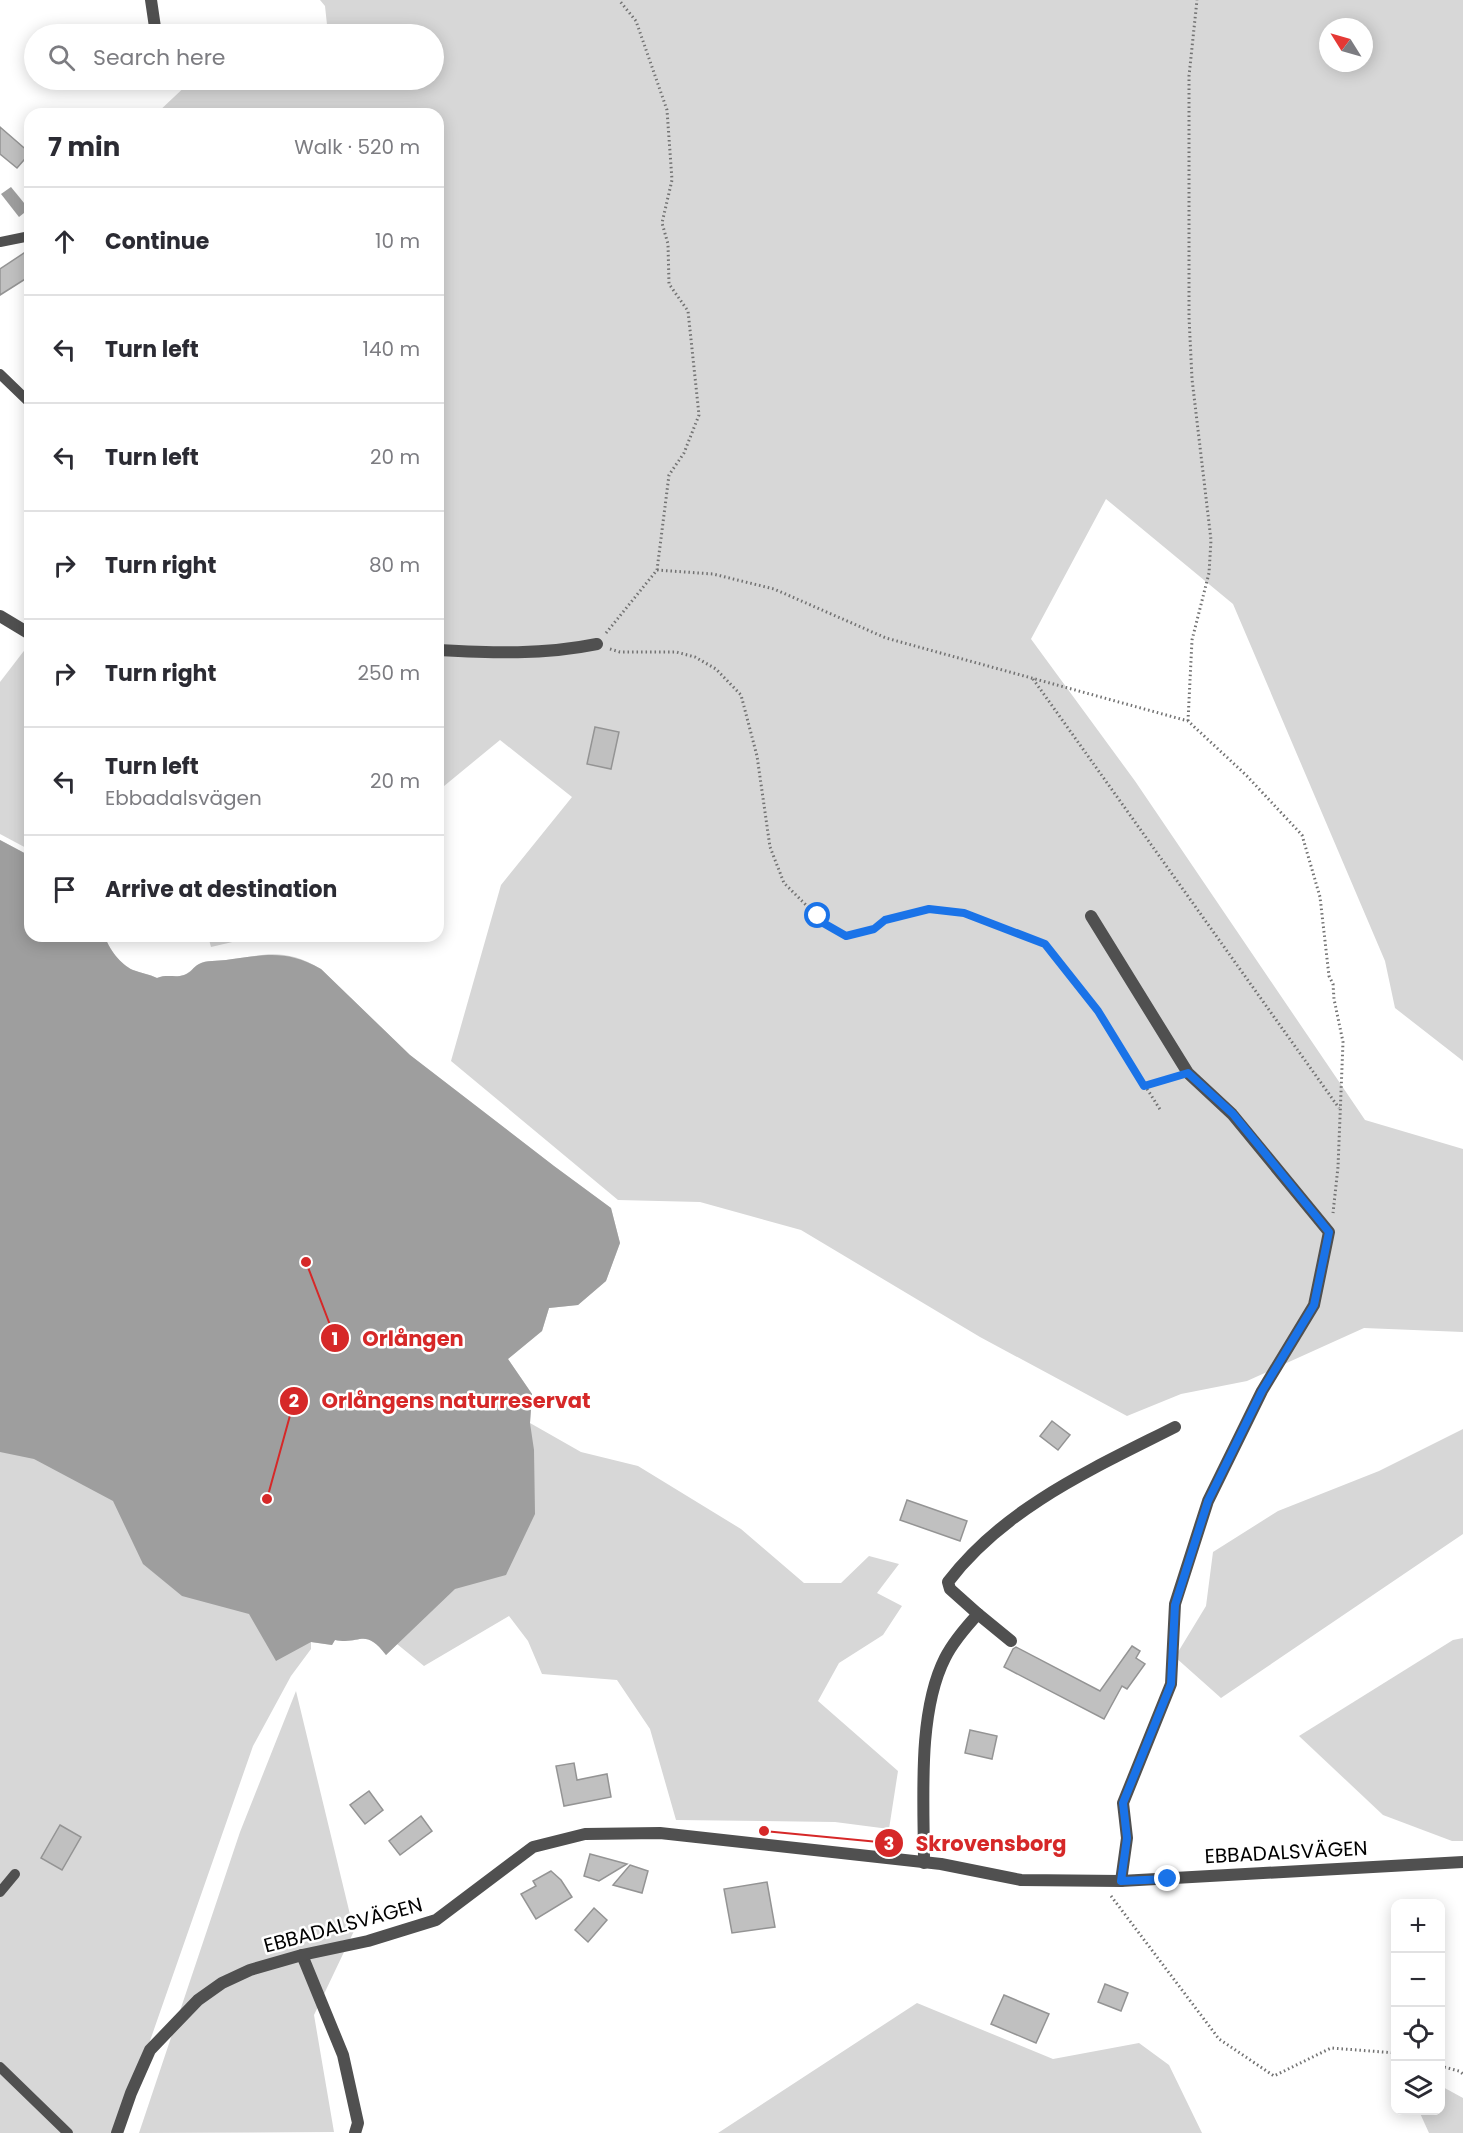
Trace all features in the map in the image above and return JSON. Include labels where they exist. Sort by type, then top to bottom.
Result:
[{"type":"street","points":[[151,0],[155,24]]},
{"type":"street","points":[[0,616],[24,630]]},
{"type":"street","points":[[444,650],[502,654],[565,651],[597,644]]},
{"type":"street","points":[[1091,916],[1188,1073],[1233,1114],[1329,1232],[1314,1305],[1262,1391],[1208,1501],[1175,1605],[1171,1684],[1123,1803],[1127,1838],[1121,1881]]},
{"type":"street","points":[[1011,1641],[950,1589],[948,1582],[994,1534],[1038,1500],[1175,1427]]},
{"type":"street","points":[[924,1863],[924,1773],[929,1713],[934,1686],[945,1658],[978,1614]]},
{"type":"street","name":"EBBADALSVÄGEN","points":[[117,2133],[150,2050],[198,2000],[222,1983],[250,1970],[302,1955],[368,1941],[436,1920],[533,1847],[585,1834],[660,1833],[941,1864],[1021,1880],[1121,1881],[1463,1862]]},
{"type":"street","points":[[302,1955],[343,2055],[358,2123],[355,2133]]},
{"type":"lane","points":[[0,242],[24,237]]},
{"type":"lane","points":[[0,374],[24,397]]},
{"type":"lane","points":[[0,1892],[15,1874]]},
{"type":"lane","points":[[0,2067],[69,2133]]},
{"type":"path","points":[[619,0],[636,21],[668,110],[672,180],[662,223],[668,244],[669,284],[688,311],[699,415],[684,453],[669,475],[657,570],[597,644],[620,652],[676,652],[696,657],[716,669],[741,695],[757,756],[770,847],[784,883],[825,924],[846,936],[874,929],[885,920],[929,909],[964,913],[1045,944],[1098,1011],[1161,1111]]},
{"type":"path","points":[[1188,721],[1192,640],[1209,573],[1211,540],[1192,379],[1189,317],[1190,76],[1197,0]]},
{"type":"path","points":[[657,570],[713,574],[774,589],[886,638],[1188,721],[1246,775],[1302,835],[1320,897],[1329,976],[1333,984],[1343,1042],[1338,1167],[1329,1232]]},
{"type":"path","points":[[1032,677],[1341,1110]]},
{"type":"path","points":[[1144,1086],[1188,1073]]},
{"type":"path","points":[[1099,1880],[1220,2038],[1275,2076],[1331,2049],[1391,2053]]},
{"type":"path","points":[[1445,2067],[1463,2074]]},
{"type":"shaded area","points":[[320,0],[1463,0],[1463,1061],[1395,1008],[1385,961],[1233,604],[1106,499],[1031,639],[1135,781],[1365,1120],[1463,1149],[1463,1332],[1364,1328],[1247,1381],[1181,1394],[1127,1416],[980,1337],[801,1230],[700,1202],[618,1200],[451,1061],[501,885],[572,797],[500,740],[444,786],[444,108],[162,108],[181,90],[444,90],[444,24],[327,24],[325,6]]},
{"type":"shaded area","points":[[11,187],[24,203],[24,213],[19,217],[1,194]]},
{"type":"shaded area","points":[[24,651],[24,847],[0,834],[0,682]]},
{"type":"shaded area","points":[[0,840],[24,853],[24,942],[108,942],[112,951],[124,964],[133,970],[157,978],[184,975],[205,962],[264,955],[285,955],[308,962],[321,969],[410,1055],[611,1208],[620,1243],[606,1281],[578,1305],[549,1308],[542,1331],[508,1359],[532,1394],[530,1423],[581,1452],[638,1466],[741,1529],[804,1583],[841,1583],[869,1556],[899,1564],[877,1593],[902,1606],[883,1635],[839,1663],[818,1701],[898,1771],[889,1829],[835,1822],[676,1820],[650,1729],[617,1680],[542,1674],[528,1641],[509,1616],[424,1666],[397,1644],[386,1655],[367,1639],[335,1640],[332,1645],[311,1642],[311,1649],[291,1676],[253,1746],[130,2098],[121,2133],[0,2133]]},
{"type":"shaded area","points":[[0,840],[24,853],[24,942],[108,942],[112,951],[124,964],[133,970],[157,978],[184,975],[205,962],[252,956],[285,956],[308,963],[321,969],[410,1055],[611,1208],[620,1243],[606,1281],[578,1305],[549,1308],[542,1331],[508,1359],[532,1394],[530,1423],[534,1450],[535,1514],[506,1575],[455,1589],[386,1655],[367,1639],[335,1640],[332,1645],[311,1642],[276,1661],[249,1614],[182,1596],[143,1564],[113,1501],[34,1459],[0,1452]]},
{"type":"shaded area","points":[[210,942],[232,942],[211,947]]},
{"type":"shaded area","points":[[1463,1429],[1463,1534],[1221,1698],[1175,1657],[1206,1606],[1213,1552],[1278,1511],[1379,1471]]},
{"type":"shaded area","points":[[1463,1638],[1463,1841],[1452,1841],[1383,1815],[1299,1736],[1453,1640]]},
{"type":"shaded area","points":[[296,1691],[354,1931],[314,2015],[334,2132],[139,2133],[240,1832]]},
{"type":"shaded area","points":[[917,2003],[1053,2059],[1139,2043],[1169,2065],[1202,2133],[718,2133]]},
{"type":"shaded area","points":[[1445,2088],[1463,2098],[1463,2133],[1429,2133],[1421,2115],[1445,2115]]},
{"type":"building","points":[[0,127],[24,148],[24,160],[17,168],[0,154]]},
{"type":"building","points":[[24,253],[24,280],[0,295],[0,269]]},
{"type":"building","points":[[595,727],[619,732],[611,769],[587,764]]},
{"type":"building","points":[[1052,1421],[1070,1435],[1058,1450],[1040,1436]]},
{"type":"building","points":[[907,1500],[967,1521],[960,1541],[900,1520]]},
{"type":"building","points":[[1132,1646],[1140,1651],[1136,1658],[1145,1664],[1127,1689],[1122,1686],[1104,1719],[1004,1667],[1016,1647],[1100,1691]]},
{"type":"building","points":[[970,1730],[997,1736],[992,1759],[965,1753]]},
{"type":"building","points":[[574,1763],[577,1780],[607,1774],[611,1797],[564,1806],[556,1766]]},
{"type":"building","points":[[369,1791],[383,1810],[365,1824],[350,1805]]},
{"type":"building","points":[[421,1816],[432,1831],[400,1855],[389,1841]]},
{"type":"building","points":[[60,1825],[81,1837],[62,1870],[41,1858]]},
{"type":"building","points":[[590,1854],[627,1864],[599,1881],[584,1876]]},
{"type":"building","points":[[630,1865],[648,1871],[642,1893],[613,1885]]},
{"type":"building","points":[[551,1871],[561,1880],[572,1897],[536,1919],[521,1894],[536,1886],[533,1881]]},
{"type":"building","points":[[767,1882],[775,1927],[732,1933],[724,1889]]},
{"type":"building","points":[[594,1908],[607,1920],[588,1942],[575,1930]]},
{"type":"building","points":[[1105,1984],[1128,1993],[1121,2011],[1098,2002]]},
{"type":"building","points":[[1004,1995],[1049,2014],[1036,2043],[991,2024]]},
{"type":"place","name":"Orlången","points":[[306,1262]]},
{"type":"place","name":"Orlångens naturreservat","points":[[267,1499]]},
{"type":"place","name":"Skrovensborg","points":[[764,1831]]},
{"type":"route","points":[[818,916],[825,924],[846,936],[874,929],[885,920],[929,909],[964,913],[1045,944],[1098,1011],[1144,1086],[1188,1073],[1233,1114],[1329,1232],[1314,1305],[1262,1391],[1208,1501],[1175,1605],[1171,1684],[1123,1803],[1127,1838],[1121,1881],[1168,1879]]}]
